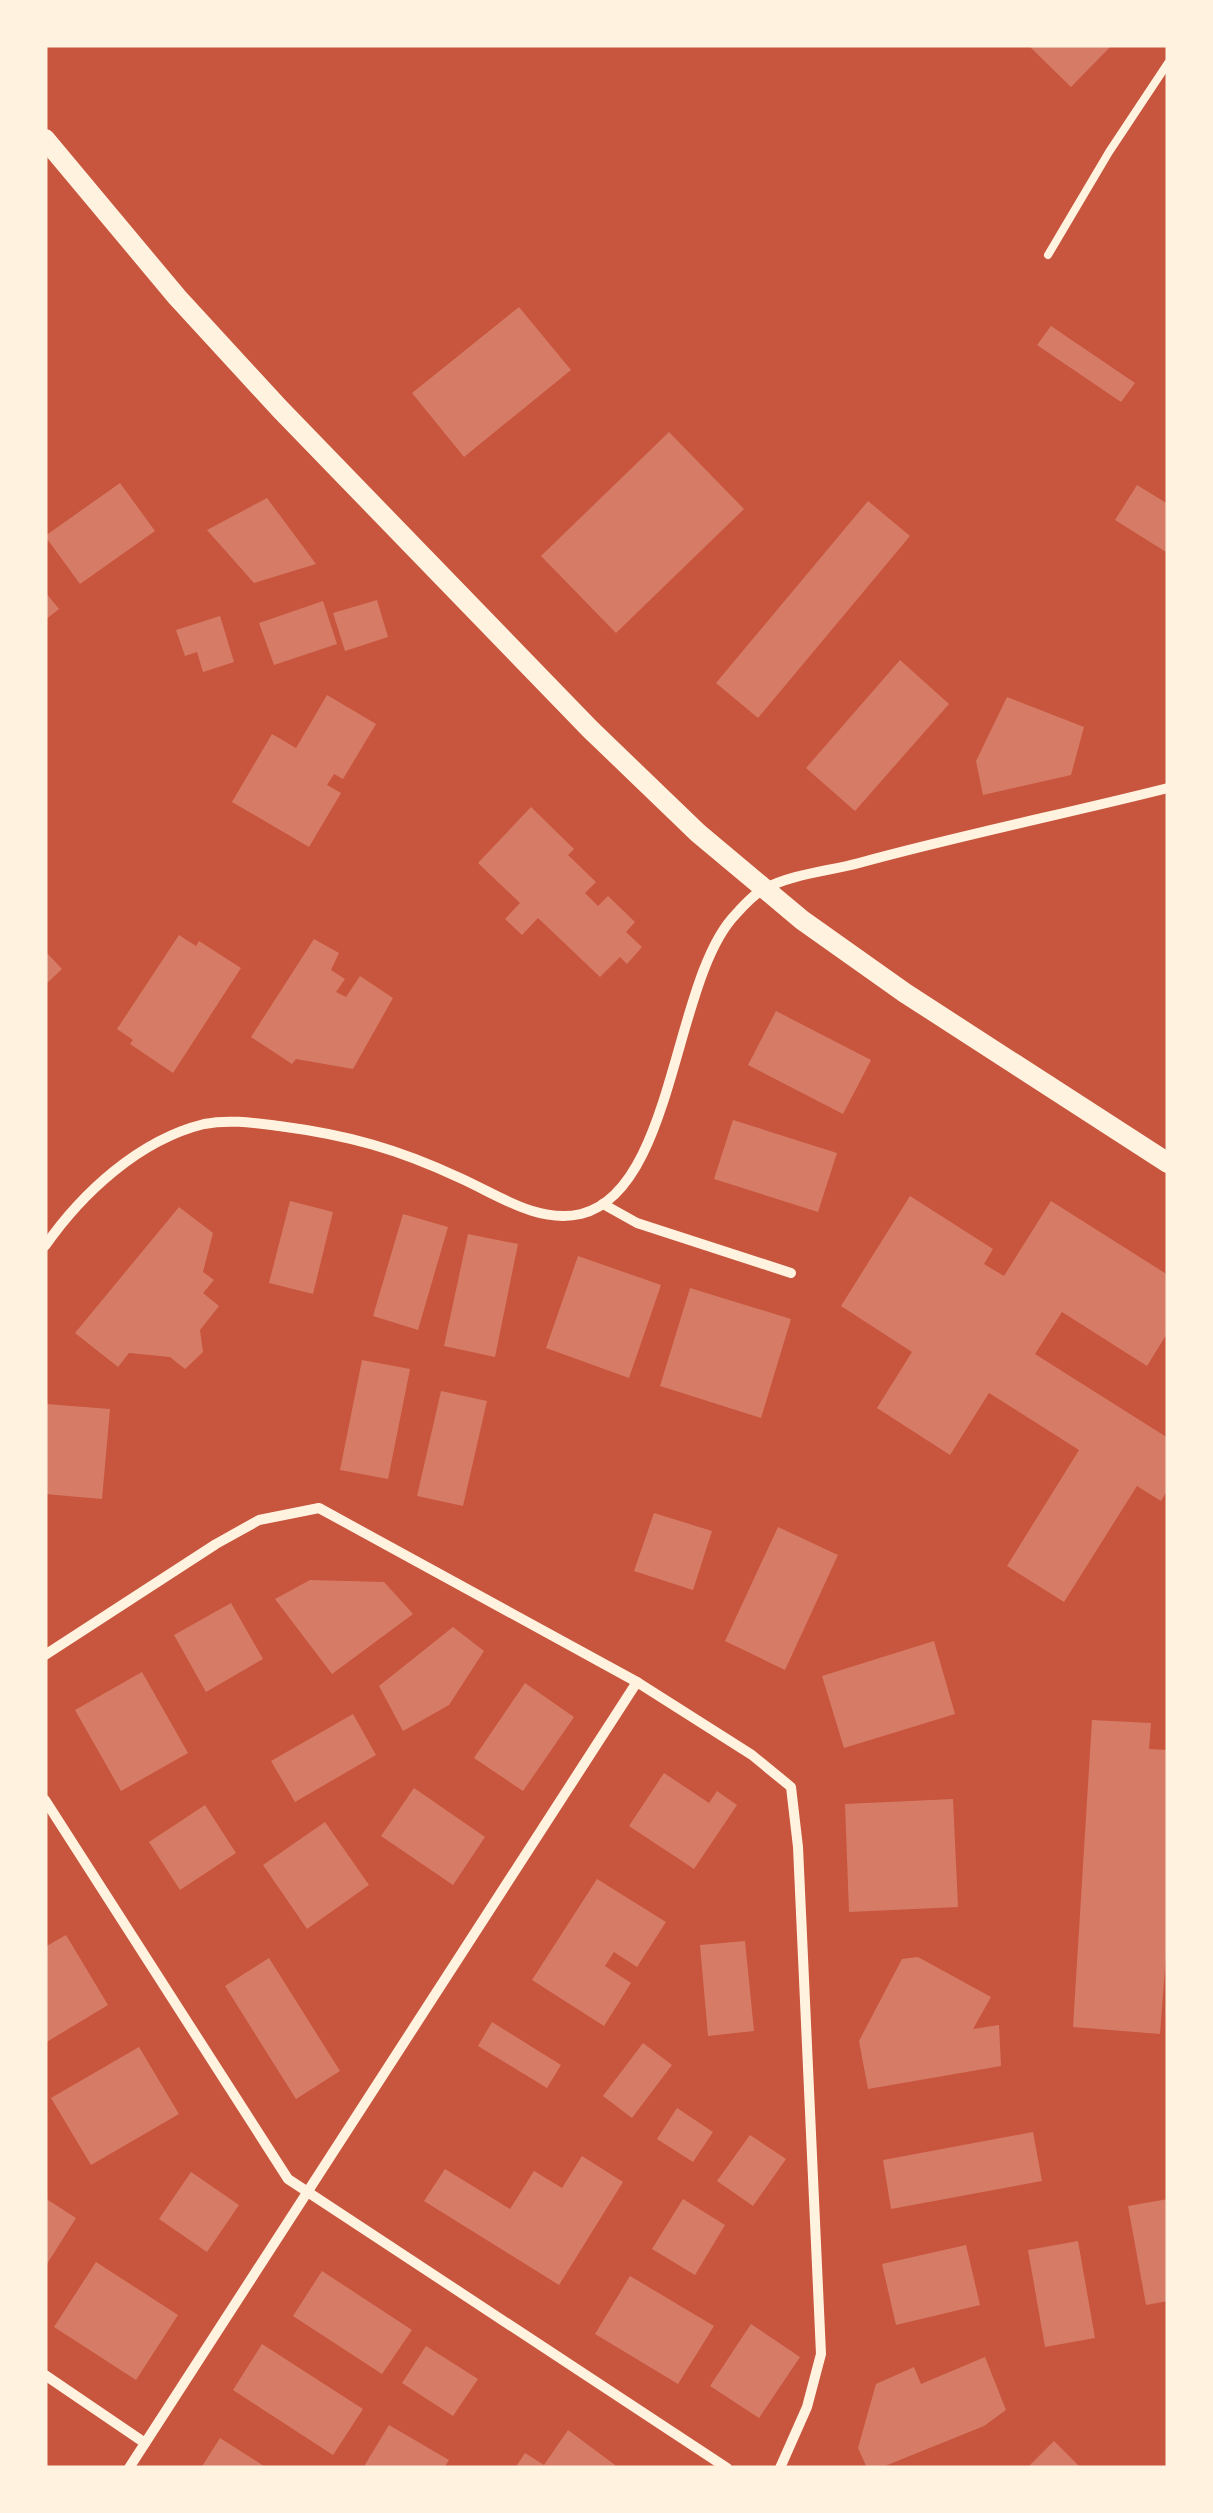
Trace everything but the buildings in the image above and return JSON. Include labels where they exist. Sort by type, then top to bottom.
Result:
[{"type":"main road","points":[[45,139],[177,297],[280,409],[644,784],[762,890],[905,992],[1168,1162]]},
{"type":"street","points":[[45,1246],[75,1209],[118,1168],[187,1130],[222,1122],[358,1138],[431,1165],[518,1206],[552,1216],[585,1213],[603,1204],[624,1183],[650,1136],[715,940],[762,890],[936,842],[1168,788]]},
{"type":"street","points":[[603,1204],[637,1223],[791,1273]]},
{"type":"street","points":[[45,1655],[259,1520],[319,1508],[637,1682],[752,1755],[791,1787],[798,1847],[821,2354],[807,2407],[780,2468]]},
{"type":"street","points":[[129,2468],[637,1682]]},
{"type":"street","points":[[45,1800],[288,2179],[727,2468]]},
{"type":"street","points":[[45,2375],[145,2443]]},
{"type":"lane","points":[[1048,256],[1109,152],[1168,63]]}]
